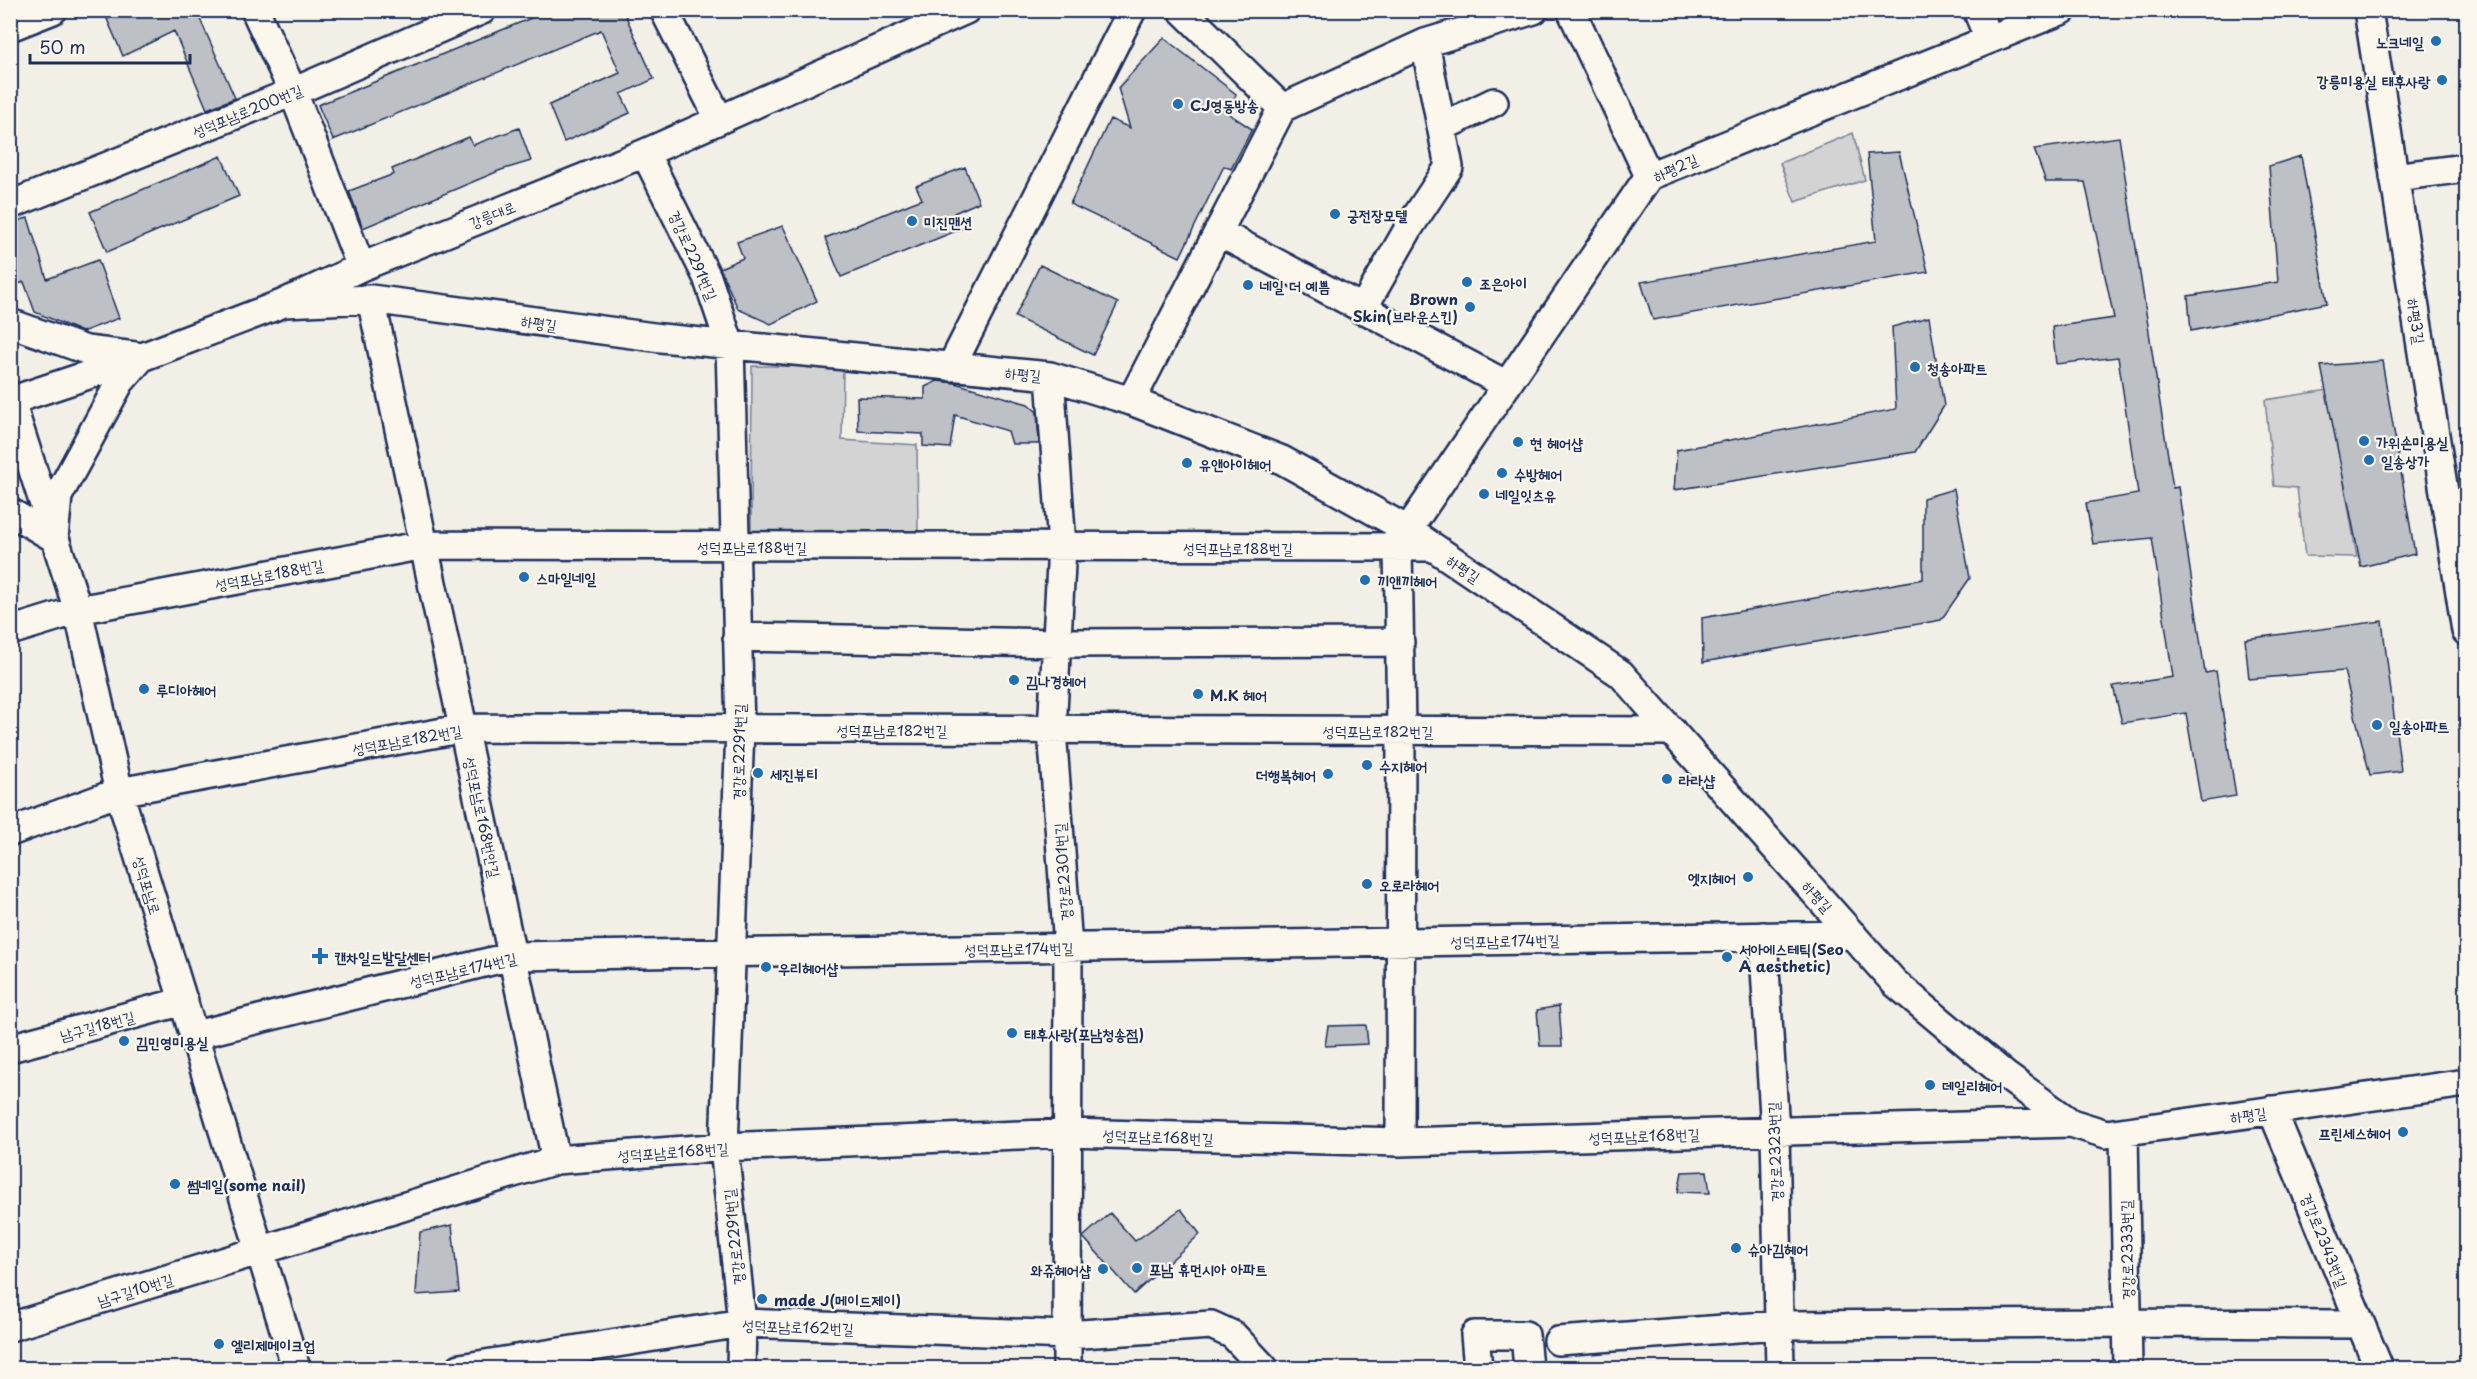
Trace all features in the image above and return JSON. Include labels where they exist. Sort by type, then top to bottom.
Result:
[{"type":"street","points":[[10,27],[53,10]]},
{"type":"street","points":[[255,10],[293,92],[361,267]]},
{"type":"street","name":"성덕포남로200번길","points":[[10,205],[293,92],[482,10]]},
{"type":"street","points":[[664,10],[719,119]]},
{"type":"street","name":"강릉대로","points":[[11,400],[142,357],[284,303],[361,267],[645,153],[966,10]]},
{"type":"street","points":[[951,367],[1132,10]]},
{"type":"street","points":[[1182,10],[1282,108]]},
{"type":"street","points":[[1131,401],[1282,108],[1425,43],[1534,10]]},
{"type":"street","points":[[1571,10],[1649,176]]},
{"type":"street","points":[[1977,10],[1989,39]]},
{"type":"street","name":"하평2길","points":[[1403,538],[1507,385],[1594,272],[1649,176],[2063,10]]},
{"type":"street","name":"하평3길","points":[[2368,10],[2394,177],[2457,507],[2466,631]]},
{"type":"street","points":[[1362,310],[1410,226],[1449,167],[1425,43]]},
{"type":"street","points":[[1442,127],[1494,102]]},
{"type":"street","name":"경강로2291번길","points":[[645,153],[707,277],[730,345],[740,729],[724,1147],[742,1323],[741,1368]]},
{"type":"street","points":[[2394,177],[2466,168]]},
{"type":"street","points":[[1218,232],[1507,385]]},
{"type":"street","name":"하평길","points":[[284,303],[371,298],[661,338],[1050,376],[1131,401],[1282,460],[1403,538],[1433,547],[1621,674],[1895,983],[2006,1076],[2071,1123],[2106,1134],[2466,1083]]},
{"type":"street","name":"성덕포남로168번안길","points":[[371,298],[556,1160]]},
{"type":"street","points":[[10,323],[86,350],[142,357]]},
{"type":"street","points":[[10,512],[54,538],[58,496],[120,382],[142,357]]},
{"type":"street","name":"경강로2301번길","points":[[1050,376],[1062,546],[1052,730],[1068,947],[1067,1368]]},
{"type":"street","name":"성덕포남로","points":[[11,400],[78,610],[119,792],[296,1368]]},
{"type":"street","points":[[1400,1142],[1400,642],[1403,538]]},
{"type":"street","name":"성덕포남로188번길","points":[[10,631],[78,610],[424,545],[1062,546],[1403,538]]},
{"type":"street","points":[[737,637],[1057,643],[1400,642]]},
{"type":"street","name":"성덕포남로182번길","points":[[10,832],[119,792],[465,728],[1671,731]]},
{"type":"street","name":"성덕포남로174번길","points":[[195,1035],[512,956],[1853,935]]},
{"type":"street","name":"경강로2323번길","points":[[1763,936],[1774,1132],[1780,1368]]},
{"type":"street","name":"남구길18번길","points":[[10,1048],[184,1001]]},
{"type":"street","name":"경강로2343번길","points":[[2272,1110],[2379,1368]]},
{"type":"street","name":"성덕포남로168번길","points":[[260,1251],[556,1160],[724,1147],[1068,1133],[1400,1142],[2071,1123]]},
{"type":"street","name":"경강로2333번길","points":[[2124,1132],[2128,1368]]},
{"type":"street","name":"남구길10번길","points":[[10,1327],[260,1251]]},
{"type":"street","name":"성덕포남로162번길","points":[[460,1368],[742,1323],[1067,1335],[1211,1325],[1233,1335],[1264,1368]]},
{"type":"street","points":[[1558,1341],[1779,1325],[2360,1324]]},
{"type":"street","points":[[1478,1368],[1475,1335],[1525,1335],[1528,1368]]},
{"type":"shaded area","points":[[1853,133],[1865,180],[1795,202],[1780,163]]},
{"type":"shaded area","points":[[752,366],[843,367],[842,440],[917,445],[918,534],[751,534]]},
{"type":"shaded area","points":[[2328,390],[2357,557],[2305,556],[2297,488],[2274,486],[2265,400]]},
{"type":"building","points":[[126,10],[196,10],[235,98],[207,109],[174,31],[123,56],[107,19]]},
{"type":"building","points":[[551,10],[623,10],[654,79],[621,94],[630,113],[564,142],[549,105],[620,73],[601,30],[333,140],[318,105]]},
{"type":"building","points":[[1164,38],[1236,94],[1229,114],[1252,129],[1231,169],[1224,166],[1180,257],[1070,204],[1110,119],[1130,128],[1118,88]]},
{"type":"building","points":[[519,128],[531,161],[501,170],[363,228],[349,191],[394,174],[392,169],[469,137],[473,145]]},
{"type":"building","points":[[2119,137],[2173,488],[2178,487],[2205,673],[2216,671],[2236,796],[2201,802],[2186,713],[2122,723],[2113,686],[2173,677],[2152,538],[2093,544],[2086,503],[2138,494],[2118,357],[2056,364],[2052,327],[2114,318],[2085,182],[2046,182],[2034,149]]},
{"type":"building","points":[[1899,152],[1928,272],[1653,320],[1641,282],[1876,241],[1867,154]]},
{"type":"building","points":[[221,156],[239,196],[107,252],[90,212]]},
{"type":"building","points":[[2301,156],[2327,303],[2191,331],[2188,296],[2278,282],[2269,166]]},
{"type":"building","name":"미진맨션","points":[[965,167],[979,202],[954,213],[961,229],[841,277],[825,238],[922,199],[916,186]]},
{"type":"building","points":[[28,218],[47,279],[98,260],[119,318],[82,332],[35,312],[24,282],[18,284],[10,261],[10,223]]},
{"type":"building","points":[[783,226],[817,301],[771,324],[738,309],[720,268],[743,258],[737,242]]},
{"type":"building","points":[[1040,265],[1118,303],[1093,355],[1015,317]]},
{"type":"building","name":"청송아파트","points":[[1929,317],[1944,406],[1915,452],[1674,490],[1677,450],[1896,409],[1892,327]]},
{"type":"building","name":"일송상가","points":[[2382,361],[2415,554],[2361,567],[2321,366]]},
{"type":"building","points":[[937,381],[955,383],[1028,404],[1037,412],[1039,444],[1012,444],[1008,431],[955,415],[950,448],[923,446],[923,434],[858,431],[857,397],[925,399],[925,387]]},
{"type":"building","points":[[1954,489],[1970,578],[1941,620],[1703,662],[1702,618],[1923,579],[1923,498]]},
{"type":"building","name":"일송아파트","points":[[2382,621],[2401,771],[2370,775],[2344,671],[2249,679],[2245,639]]},
{"type":"building","points":[[1559,1006],[1562,1046],[1540,1046],[1537,1010]]},
{"type":"building","points":[[1366,1025],[1368,1044],[1325,1046],[1328,1026]]},
{"type":"building","points":[[1707,1171],[1710,1193],[1678,1192],[1682,1172]]},
{"type":"building","name":"포남 휴먼시아 아파트","points":[[1181,1209],[1200,1234],[1134,1294],[1083,1237],[1110,1213],[1135,1241]]},
{"type":"building","points":[[452,1225],[459,1292],[416,1295],[420,1232]]},
{"type":"place","name":"노크네일","points":[[2436,41]]},
{"type":"place","name":"강릉미용실 태후사랑","points":[[2442,80]]},
{"type":"place","name":"CJ영동방송","points":[[1178,104]]},
{"type":"place","name":"궁전장모텔","points":[[1335,214]]},
{"type":"place","name":"미진맨션","points":[[912,221]]},
{"type":"place","name":"조은아이","points":[[1467,282]]},
{"type":"place","name":"네일 더 예쁨","points":[[1248,285]]},
{"type":"place","name":"Brown Skin(브라운스킨)","points":[[1470,307]]},
{"type":"place","name":"청송아파트","points":[[1915,367]]},
{"type":"place","name":"가위손미용실","points":[[2364,441]]},
{"type":"place","name":"현 헤어샵","points":[[1518,442]]},
{"type":"place","name":"일송상가","points":[[2369,460]]},
{"type":"place","name":"유앤아이헤어","points":[[1187,463]]},
{"type":"place","name":"수방헤어","points":[[1502,473]]},
{"type":"place","name":"네일잇츠유","points":[[1484,494]]},
{"type":"place","name":"스마일네일","points":[[524,577]]},
{"type":"place","name":"끼앤끼헤어","points":[[1365,580]]},
{"type":"place","name":"김나경헤어","points":[[1014,680]]},
{"type":"place","name":"루디아헤어","points":[[144,689]]},
{"type":"place","name":"M.K 헤어","points":[[1198,694]]},
{"type":"place","name":"일송아파트","points":[[2377,725]]},
{"type":"place","name":"수지헤어","points":[[1367,765]]},
{"type":"place","name":"세진뷰티","points":[[758,773]]},
{"type":"place","name":"더행복헤어","points":[[1328,774]]},
{"type":"place","name":"라라샵","points":[[1667,779]]},
{"type":"place","name":"엣지헤어","points":[[1748,877]]},
{"type":"place","name":"오로라헤어","points":[[1367,884]]},
{"type":"place","name":"캔차일드발달센터","points":[[320,956]]},
{"type":"place","name":"서아에스테틱(Seo A aesthetic)","points":[[1727,957]]},
{"type":"place","name":"우리헤어샵","points":[[766,967]]},
{"type":"place","name":"태후사랑(포남청송점)","points":[[1012,1033]]},
{"type":"place","name":"김민영미용실","points":[[124,1041]]},
{"type":"place","name":"데일리헤어","points":[[1930,1085]]},
{"type":"place","name":"프린세스헤어","points":[[2403,1132]]},
{"type":"place","name":"썸네일(some nail)","points":[[175,1184]]},
{"type":"place","name":"슈아김헤어","points":[[1736,1248]]},
{"type":"place","name":"포남 휴먼시아 아파트","points":[[1137,1268]]},
{"type":"place","name":"와쥬헤어샵","points":[[1103,1269]]},
{"type":"place","name":"made J(메이드제이)","points":[[762,1299]]},
{"type":"place","name":"엘리제메이크업","points":[[219,1344]]}]
